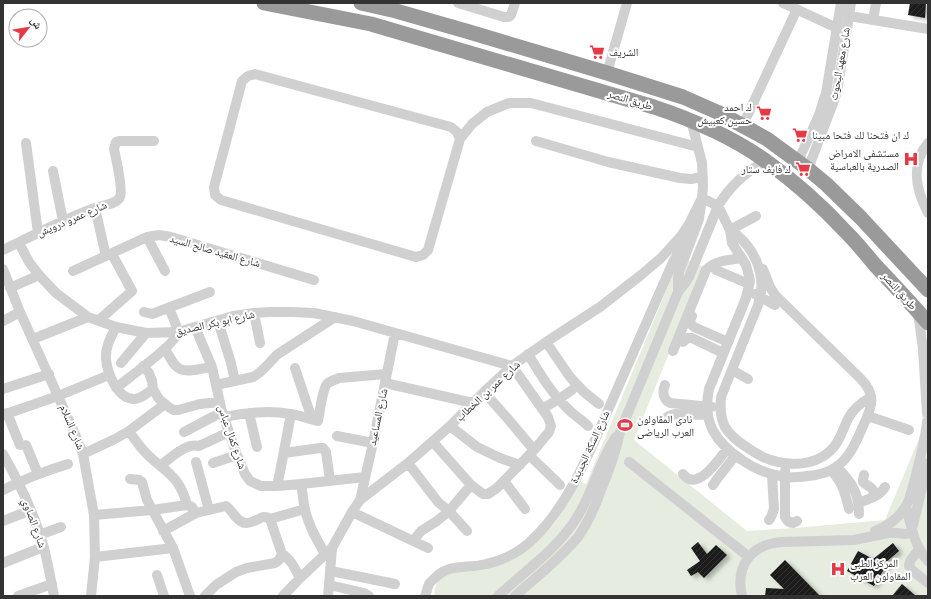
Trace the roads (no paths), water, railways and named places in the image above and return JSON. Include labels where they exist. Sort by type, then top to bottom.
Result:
[{"type":"highway","name":"طريق النصر","points":[[264,3],[371,24],[654,107],[711,129],[738,143],[766,161],[828,214],[848,233],[928,323]]},
{"type":"highway","name":"طريق النصر","points":[[361,3],[466,30],[607,73],[683,98],[718,112],[767,139],[803,165],[844,200],[928,290]]},
{"type":"street","points":[[458,3],[504,17],[509,17],[511,15],[515,3]]},
{"type":"street","points":[[607,73],[627,3]]},
{"type":"street","points":[[783,3],[837,28]]},
{"type":"street","name":"شارع معهد البحوث","points":[[803,165],[823,104],[841,3]]},
{"type":"street","name":"شارع معهد البحوث","points":[[803,165],[835,98],[851,3]]},
{"type":"street","points":[[873,20],[876,3]]},
{"type":"street","points":[[743,126],[797,9]]},
{"type":"street","points":[[849,16],[928,29]]},
{"type":"street","points":[[460,139],[457,132],[451,127],[255,74],[248,76],[242,81],[214,187],[215,195],[220,200],[236,205],[416,257],[423,255],[428,250],[460,139],[472,124],[487,112],[509,103],[531,103],[698,147]]},
{"type":"street","points":[[678,292],[679,272],[699,219],[702,198],[702,163],[691,120]]},
{"type":"street","name":"شارع عمرو درويش","points":[[3,250],[95,208],[116,202],[121,194],[121,190],[114,149],[116,142],[120,140],[154,141]]},
{"type":"street","points":[[536,141],[608,162],[680,178],[691,179],[703,177]]},
{"type":"street","points":[[26,143],[38,233]]},
{"type":"street","points":[[928,143],[918,162],[916,174],[918,186],[928,213]]},
{"type":"street","points":[[515,596],[561,555],[585,526],[610,468],[620,432],[678,292],[689,277],[718,206],[724,195],[739,179],[766,161]]},
{"type":"street","points":[[53,171],[63,222]]},
{"type":"street","points":[[702,198],[718,206],[730,230],[732,243],[740,254],[748,270],[749,276],[749,287],[707,396],[709,422],[718,440],[727,449],[760,471],[784,477],[800,478],[820,475],[834,469],[844,461],[849,454],[868,416],[871,407],[871,397],[864,382],[775,295],[770,288],[763,269],[759,268]]},
{"type":"street","name":"شارع عمر بن الخطاب","points":[[283,596],[329,551],[360,500],[433,442],[512,366],[600,307],[661,258],[681,236],[702,198]]},
{"type":"street","points":[[95,208],[109,255],[132,291],[99,320]]},
{"type":"street","points":[[730,230],[756,216]]},
{"type":"street","points":[[730,230],[741,238],[756,259],[762,282],[761,297],[721,397],[720,408],[722,419],[725,427],[735,439],[758,455],[769,459],[785,463],[808,462],[827,453],[838,443],[852,413],[860,404],[871,397]]},
{"type":"street","name":"شارع السكة الجديدة","points":[[425,596],[429,583],[440,572],[455,567],[470,567],[485,564],[514,554],[533,539],[551,519],[565,498],[585,462],[673,262],[683,245],[694,233]]},
{"type":"street","name":"شارع العقيد صالح السيد","points":[[73,271],[147,237],[159,235],[171,237],[314,280]]},
{"type":"street","points":[[147,237],[165,271]]},
{"type":"street","name":"شارع ابو بكر الصديق","points":[[19,243],[29,262],[39,276],[56,293],[88,317],[116,327],[146,333],[178,332],[233,316],[254,313],[314,313],[353,321],[512,366]]},
{"type":"street","points":[[673,351],[706,270],[716,263],[740,254],[747,245]]},
{"type":"street","name":"شارع السلام","points":[[3,269],[20,312],[49,374],[83,454],[94,515],[95,557],[91,596]]},
{"type":"street","points":[[716,270],[749,287],[775,306]]},
{"type":"street","points":[[10,288],[39,276]]},
{"type":"street","points":[[144,312],[152,314],[210,292]]},
{"type":"street","points":[[116,388],[165,349],[176,338],[178,332],[169,308]]},
{"type":"street","points":[[3,321],[20,312]]},
{"type":"street","points":[[846,540],[886,527],[898,518],[909,500],[927,437],[926,368],[918,312]]},
{"type":"street","points":[[254,313],[260,344]]},
{"type":"street","points":[[692,316],[690,323],[694,327],[728,342]]},
{"type":"street","points":[[33,339],[88,317]]},
{"type":"street","points":[[216,385],[254,377],[278,354],[335,317]]},
{"type":"street","points":[[218,321],[235,381]]},
{"type":"street","points":[[116,327],[108,341],[106,358],[109,375],[116,388],[124,397],[134,399],[142,397],[152,389]]},
{"type":"street","name":"شارع كمال عباس","points":[[195,327],[212,367],[222,410],[237,455],[245,474],[250,481],[261,486],[277,486],[364,477]]},
{"type":"street","points":[[121,363],[146,333]]},
{"type":"street","name":"شارع المساعيد","points":[[360,500],[395,333]]},
{"type":"street","points":[[683,342],[686,338],[692,338],[723,353]]},
{"type":"street","points":[[546,342],[570,378],[599,404]]},
{"type":"street","points":[[165,349],[179,369],[187,371],[212,367]]},
{"type":"street","points":[[528,354],[542,377],[559,399],[569,410],[588,426]]},
{"type":"street","points":[[143,366],[149,373],[152,381],[152,389],[159,399],[174,410],[200,404],[222,410],[249,413],[276,412],[315,420]]},
{"type":"street","points":[[433,442],[471,485],[483,494],[488,494],[497,488],[532,453],[550,432],[551,426],[548,417],[512,366]]},
{"type":"street","points":[[294,368],[315,420]]},
{"type":"street","points":[[732,370],[748,379]]},
{"type":"street","points":[[3,389],[49,374]]},
{"type":"street","points":[[38,474],[5,414],[58,396],[109,375]]},
{"type":"street","points":[[315,420],[327,384],[339,378],[385,379],[473,403]]},
{"type":"street","points":[[665,384],[663,388],[663,395],[670,403],[707,411]]},
{"type":"street","points":[[542,409],[572,390]]},
{"type":"street","points":[[484,392],[508,418],[532,453],[560,485]]},
{"type":"street","points":[[83,454],[129,431],[165,404]]},
{"type":"street","points":[[665,419],[674,414],[707,411],[720,408]]},
{"type":"street","points":[[184,432],[222,410]]},
{"type":"street","points":[[249,413],[257,447]]},
{"type":"street","points":[[277,486],[291,414]]},
{"type":"street","points":[[868,416],[909,430]]},
{"type":"street","points":[[450,426],[477,447],[500,458],[520,465]]},
{"type":"street","points":[[129,431],[137,444],[160,466],[170,473],[178,483],[188,505],[192,507],[196,513]]},
{"type":"street","points":[[160,466],[184,448],[204,444],[229,432]]},
{"type":"street","points":[[498,596],[553,547],[569,528],[588,497],[609,447],[620,432]]},
{"type":"street","points":[[337,436],[373,443]]},
{"type":"street","points":[[284,453],[323,448],[326,452],[330,480]]},
{"type":"street","points":[[683,474],[690,479],[697,479],[704,476],[727,449]]},
{"type":"street","name":"شارع الصاوي","points":[[3,454],[31,510],[43,547],[54,596]]},
{"type":"street","points":[[213,463],[237,455]]},
{"type":"street","points":[[714,485],[717,479],[736,456]]},
{"type":"street","points":[[196,462],[210,510]]},
{"type":"street","points":[[629,462],[749,557]]},
{"type":"street","points":[[408,463],[438,502],[449,510],[467,531]]},
{"type":"street","points":[[785,463],[784,477],[786,519],[791,523],[797,521]]},
{"type":"street","points":[[742,596],[740,582],[744,564],[756,550],[764,545],[772,542],[846,540],[860,539],[888,533],[909,533],[912,530],[928,463]]},
{"type":"street","points":[[3,490],[38,474],[68,464]]},
{"type":"street","points":[[834,469],[849,481],[855,490],[859,503],[859,514]]},
{"type":"street","points":[[834,469],[843,486],[849,509]]},
{"type":"street","points":[[768,520],[774,509],[772,475]]},
{"type":"street","points":[[849,481],[862,476],[863,482],[871,487],[874,496]]},
{"type":"street","points":[[130,479],[141,481],[147,500],[173,548],[190,596]]},
{"type":"street","points":[[504,481],[525,509]]},
{"type":"street","points":[[301,484],[305,509],[310,525],[317,540],[329,551],[330,570],[328,596]]},
{"type":"street","points":[[413,541],[422,531],[437,521],[449,510],[471,485]]},
{"type":"street","points":[[859,503],[881,492],[884,487]]},
{"type":"street","points":[[94,515],[188,505]]},
{"type":"street","points":[[164,531],[196,513],[226,506],[237,518],[247,524],[266,517],[270,520],[282,554],[287,557],[300,578]]},
{"type":"street","points":[[906,506],[913,537],[927,560],[915,572]]},
{"type":"street","points":[[270,520],[305,509]]},
{"type":"street","points":[[3,521],[31,510]]},
{"type":"street","points":[[352,512],[428,548]]},
{"type":"street","points":[[39,535],[61,527]]},
{"type":"street","points":[[4,559],[43,547]]},
{"type":"street","points":[[95,557],[173,548]]},
{"type":"street","points":[[919,549],[909,564],[911,569],[928,583]]},
{"type":"street","points":[[205,596],[216,585],[236,572],[247,568],[275,563],[279,560],[282,554]]},
{"type":"street","points":[[330,570],[395,584]]},
{"type":"street","points":[[157,575],[164,596]]},
{"type":"street","points":[[18,596],[52,584]]},
{"type":"street","points":[[329,585],[354,593],[364,593],[369,596]]},
{"type":"place","name":"الشريف","points":[[597,52]]},
{"type":"place","name":"ك احمد حسين كعبيش","points":[[764,113]]},
{"type":"place","name":"ك ان فتحنا لك فتحا مبينا","points":[[800,135]]},
{"type":"place","name":"مستشفى الامراض الصدرية بالعباسية","points":[[911,159]]},
{"type":"place","name":"ك فايف ستار","points":[[803,169]]},
{"type":"place","name":"نادى المقاولون العرب الرياضى","points":[[625,425]]},
{"type":"place","name":"المركز الطبى المقاولون العرب","points":[[838,569]]}]
